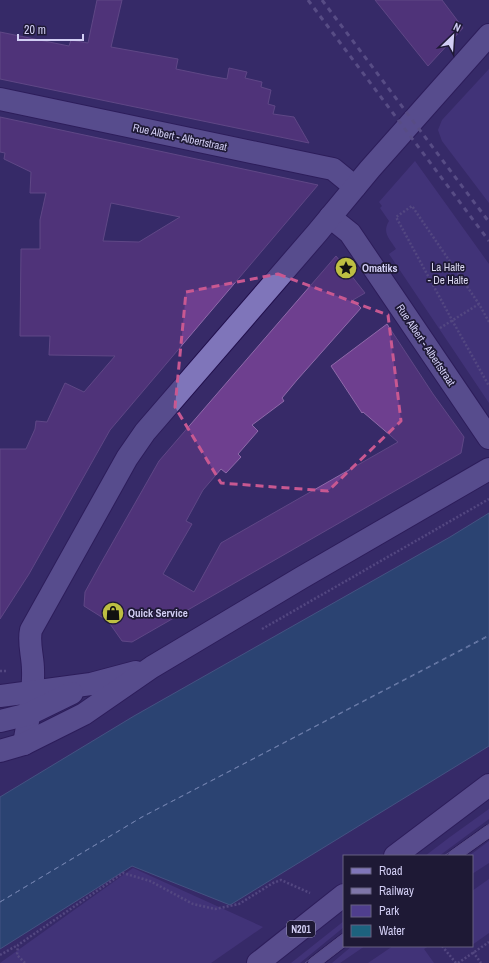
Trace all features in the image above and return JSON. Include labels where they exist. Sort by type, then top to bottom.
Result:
[{"type":"main road","points":[[396,855],[489,785]]},
{"type":"main road","name":"N201","points":[[258,963],[338,899]]},
{"type":"street","points":[[24,744],[32,692],[33,669],[29,640],[31,630],[127,458],[145,432],[375,163],[489,35]]},
{"type":"street","name":"Rue Albert - Albertstraat","points":[[0,99],[323,167],[333,170],[355,187]]},
{"type":"street","name":"Rue Albert - Albertstraat","points":[[330,217],[350,233],[489,438]]},
{"type":"street","points":[[0,751],[24,744],[84,714],[152,667],[301,578],[489,469]]},
{"type":"street","points":[[0,696],[91,684],[152,667]]},
{"type":"street","points":[[0,722],[29,714],[91,684]]},
{"type":"lane","points":[[455,855],[489,831]]},
{"type":"lane","points":[[314,963],[343,941]]},
{"type":"path","points":[[489,322],[479,304],[412,206],[396,217],[489,386]]},
{"type":"path","points":[[439,328],[479,304]]},
{"type":"path","points":[[259,631],[489,499]]},
{"type":"path","points":[[0,955],[18,945],[123,873],[150,881],[193,904],[215,909],[239,904],[273,883],[281,880],[338,899]]},
{"type":"path","points":[[443,947],[457,963],[489,942]]},
{"type":"path","points":[[18,945],[17,955],[25,963]]},
{"type":"path","points":[[473,952],[481,963]]},
{"type":"highlighted area","points":[[278,274],[388,315],[401,421],[328,491],[221,483],[175,407],[186,292]]},
{"type":"green space","points":[[489,69],[489,203],[442,141],[438,130],[442,120]]},
{"type":"green space","name":"La Halte - De Halte","points":[[415,161],[489,264],[489,403],[389,254],[396,249],[387,235],[386,229],[389,221],[380,208],[382,206],[379,202]]},
{"type":"green space","points":[[489,809],[489,819],[440,855],[426,855]]},
{"type":"green space","points":[[489,841],[489,863],[473,873],[473,855],[470,855]]},
{"type":"green space","points":[[133,868],[263,927],[211,963],[0,963]]},
{"type":"green space","points":[[489,879],[489,933],[473,944],[473,890]]},
{"type":"green space","points":[[343,922],[343,928],[300,963],[291,963]]},
{"type":"green space","points":[[351,947],[364,947],[340,963],[332,963]]},
{"type":"green space","points":[[392,947],[427,947],[424,949],[434,963],[368,963]]},
{"type":"water","points":[[489,513],[489,746],[230,905],[132,866],[0,949],[0,797],[134,716],[450,537]]},
{"type":"building","points":[[97,0],[122,0],[111,47],[178,59],[176,69],[210,76],[227,79],[229,68],[247,72],[245,78],[262,82],[261,87],[271,90],[268,104],[275,106],[273,114],[294,117],[309,143],[0,79],[0,32],[69,46],[71,40],[88,43]]},
{"type":"building","points":[[375,0],[442,0],[463,28],[428,66]]},
{"type":"building","points":[[0,117],[318,185],[110,430],[29,574],[0,619],[0,449],[26,449],[35,429],[36,421],[47,422],[65,383],[84,392],[115,356],[49,355],[50,336],[20,336],[21,249],[40,249],[40,220],[46,193],[30,193],[31,172],[4,159],[5,153],[0,152]],"holes":[[[111,203],[180,217],[139,242],[103,241]]]},
{"type":"building","points":[[336,256],[365,293],[353,300],[361,308],[282,398],[284,401],[252,425],[258,431],[238,454],[241,457],[226,473],[221,469],[203,490],[186,521],[192,524],[163,574],[194,592],[221,543],[398,442],[363,412],[362,413],[331,366],[387,324],[433,394],[464,437],[461,453],[132,642],[122,641],[108,621],[84,606],[85,592],[101,563],[159,461]]},
{"type":"ferry route","points":[[0,902],[142,817],[489,635]]},
{"type":"ferry route","points":[[0,902],[142,817],[489,636]]},
{"type":"tram line","points":[[445,855],[489,824]]},
{"type":"tram line","points":[[464,855],[489,838]]},
{"type":"tram line","points":[[305,963],[343,934]]},
{"type":"tram line","points":[[323,963],[344,947]]},
{"type":"railway","points":[[308,0],[489,241]]},
{"type":"railway","points":[[322,0],[489,222]]},
{"type":"place","name":"Omatiks","points":[[346,268]]},
{"type":"place","name":"Quick Service","points":[[113,613]]}]
